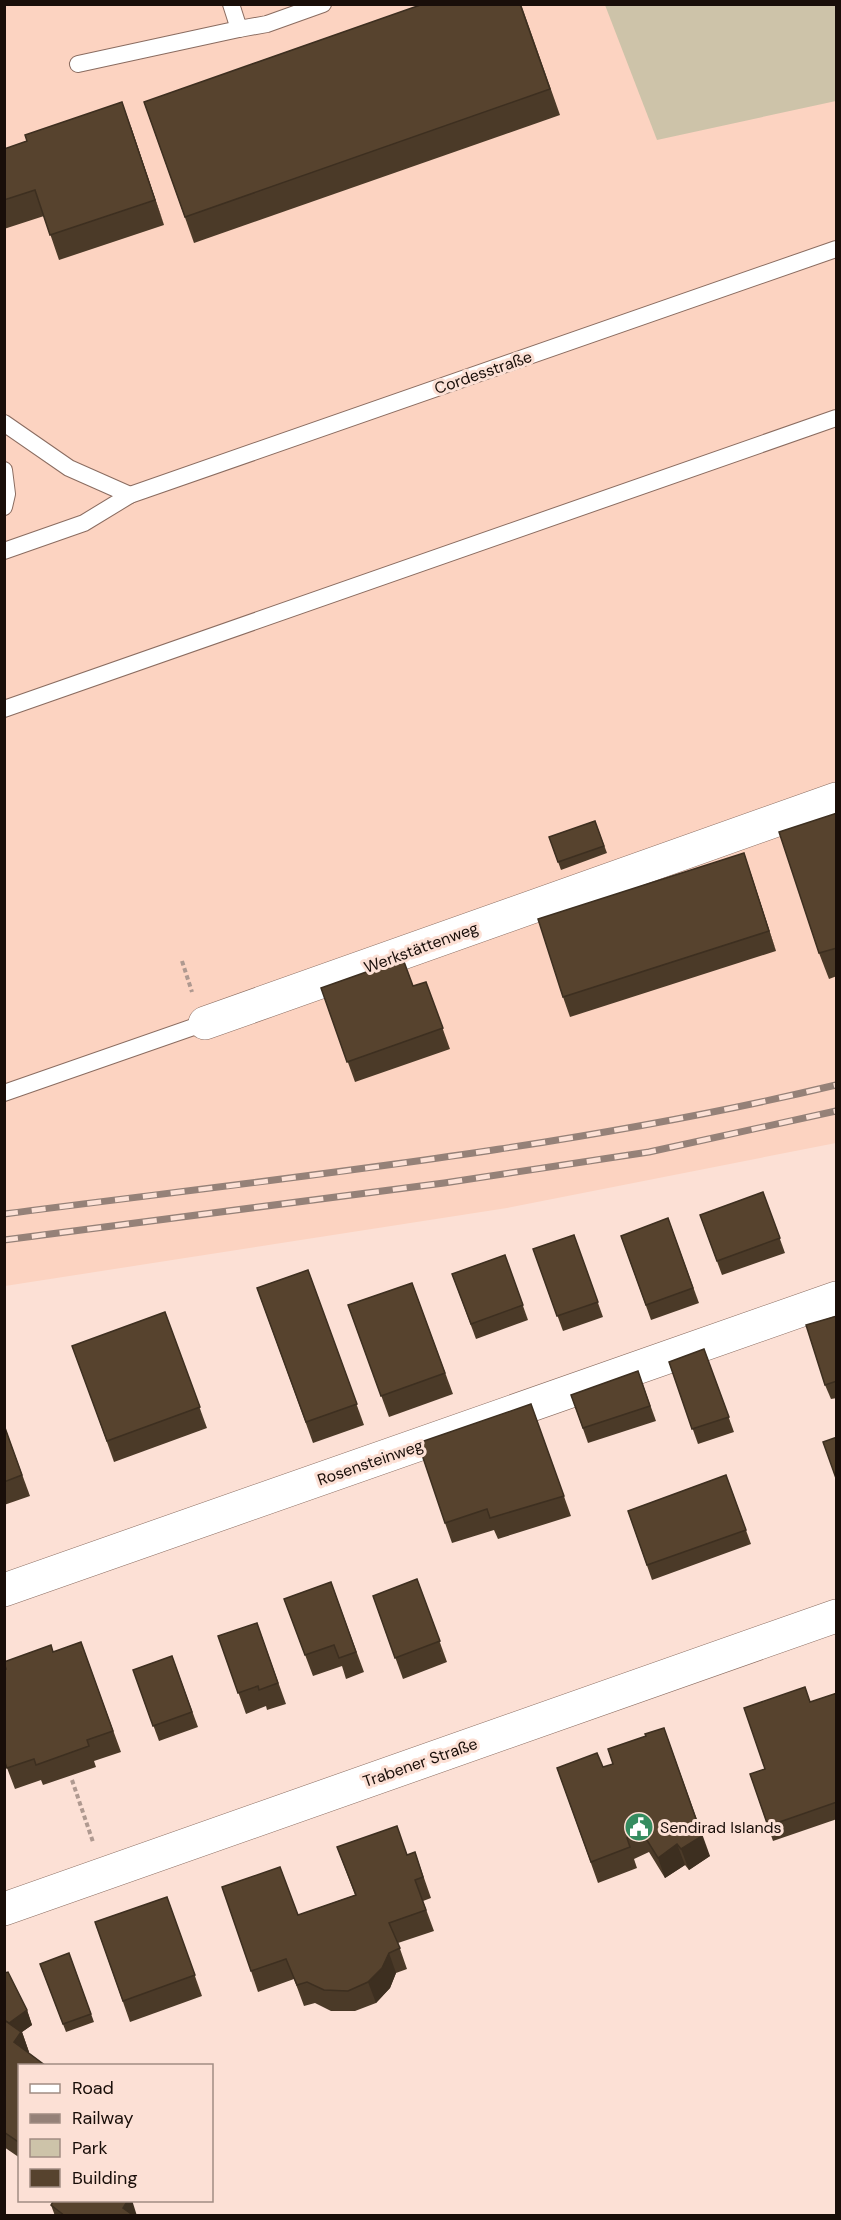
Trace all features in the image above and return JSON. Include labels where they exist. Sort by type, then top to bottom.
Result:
[{"type":"street","name":"Werkstättenweg","points":[[200,1012],[837,799]]},
{"type":"street","name":"Rosensteinweg","points":[[4,1590],[837,1298]]},
{"type":"street","name":"Trabener Straße","points":[[4,1910],[837,1616]]},
{"type":"lane","points":[[231,4],[239,29]]},
{"type":"lane","points":[[78,64],[267,24],[323,4]]},
{"type":"lane","name":"Cordesstraße","points":[[4,551],[84,523],[130,495],[837,249]]},
{"type":"lane","points":[[4,709],[837,418]]},
{"type":"lane","points":[[4,423],[69,468],[130,495]]},
{"type":"lane","points":[[4,470],[7,494],[4,507]]},
{"type":"lane","name":"Werkstättenweg","points":[[4,1093],[200,1012]]},
{"type":"path","points":[[182,961],[200,1012]]},
{"type":"path","points":[[72,1780],[94,1844]]},
{"type":"shaded area","points":[[5,5],[836,5],[836,1143],[507,1208],[5,1286]]},
{"type":"green space","points":[[605,5],[836,5],[836,101],[657,140]]},
{"type":"building","points":[[423,4],[520,4],[550,89],[185,217],[144,102]]},
{"type":"building","points":[[122,102],[155,200],[50,235],[35,190],[4,200],[4,149],[27,141],[25,135]]},
{"type":"building","points":[[837,813],[837,948],[819,953],[779,832]]},
{"type":"building","points":[[595,821],[604,846],[558,862],[549,837]]},
{"type":"building","points":[[744,853],[769,931],[563,997],[538,919]]},
{"type":"building","points":[[403,959],[413,986],[426,982],[443,1028],[347,1062],[321,988]]},
{"type":"building","points":[[763,1192],[780,1238],[717,1261],[700,1215]]},
{"type":"building","points":[[668,1218],[693,1288],[646,1305],[621,1236]]},
{"type":"building","points":[[574,1235],[598,1302],[557,1316],[533,1249]]},
{"type":"building","points":[[505,1255],[523,1305],[471,1324],[452,1274]]},
{"type":"building","points":[[308,1270],[357,1404],[306,1422],[257,1288]]},
{"type":"building","points":[[412,1283],[445,1373],[381,1396],[348,1305]]},
{"type":"building","points":[[165,1312],[200,1407],[107,1441],[72,1346]]},
{"type":"building","points":[[837,1316],[837,1381],[825,1385],[806,1325]]},
{"type":"building","points":[[704,1349],[729,1417],[692,1429],[669,1362]]},
{"type":"building","points":[[638,1371],[650,1406],[583,1428],[571,1395]]},
{"type":"building","points":[[531,1404],[564,1496],[490,1518],[487,1509],[445,1523],[418,1443]]},
{"type":"building","points":[[4,1425],[22,1475],[4,1482]]},
{"type":"building","points":[[837,1437],[837,1481],[823,1442]]},
{"type":"building","points":[[726,1475],[746,1530],[647,1565],[628,1511]]},
{"type":"building","points":[[417,1579],[440,1641],[395,1658],[373,1596]]},
{"type":"building","points":[[331,1582],[356,1652],[339,1658],[334,1645],[305,1655],[284,1599]]},
{"type":"building","points":[[257,1623],[278,1683],[259,1690],[258,1686],[238,1693],[218,1636]]},
{"type":"building","points":[[81,1642],[113,1731],[87,1740],[89,1746],[36,1765],[34,1759],[7,1768],[4,1760],[4,1669],[6,1669],[4,1662],[51,1645],[53,1652]]},
{"type":"building","points":[[172,1656],[192,1712],[153,1726],[133,1670]]},
{"type":"building","points":[[805,1687],[810,1702],[837,1693],[837,1802],[768,1826],[750,1774],[765,1769],[744,1708]]},
{"type":"building","name":"Sendirad Islands","points":[[664,1728],[702,1836],[681,1849],[677,1844],[658,1858],[642,1832],[627,1838],[630,1847],[591,1862],[557,1768],[597,1753],[603,1767],[613,1764],[608,1749]]},
{"type":"building","points":[[397,1826],[407,1855],[415,1852],[423,1877],[415,1880],[426,1910],[389,1923],[400,1948],[389,1953],[382,1968],[368,1982],[348,1991],[324,1990],[307,1982],[297,1985],[286,1959],[251,1971],[222,1887],[280,1867],[298,1915],[356,1895],[337,1847]]},
{"type":"building","points":[[167,1897],[195,1975],[123,2001],[95,1922]]},
{"type":"building","points":[[69,1953],[91,2014],[63,2024],[40,1964]]},
{"type":"building","points":[[8,1972],[27,2010],[9,2023],[4,2020],[4,1973]]},
{"type":"building","points":[[4,2020],[21,2032],[14,2042],[43,2064],[18,2064],[18,2142],[4,2132]]},
{"type":"building","points":[[53,2202],[127,2202],[123,2208],[134,2216],[65,2216],[51,2205]]},
{"type":"railway","points":[[4,1214],[318,1175],[527,1145],[734,1108],[836,1085]]},
{"type":"railway","points":[[4,1240],[444,1183],[649,1152],[836,1111]]},
{"type":"place","name":"Sendirad Islands","points":[[639,1827]]}]
